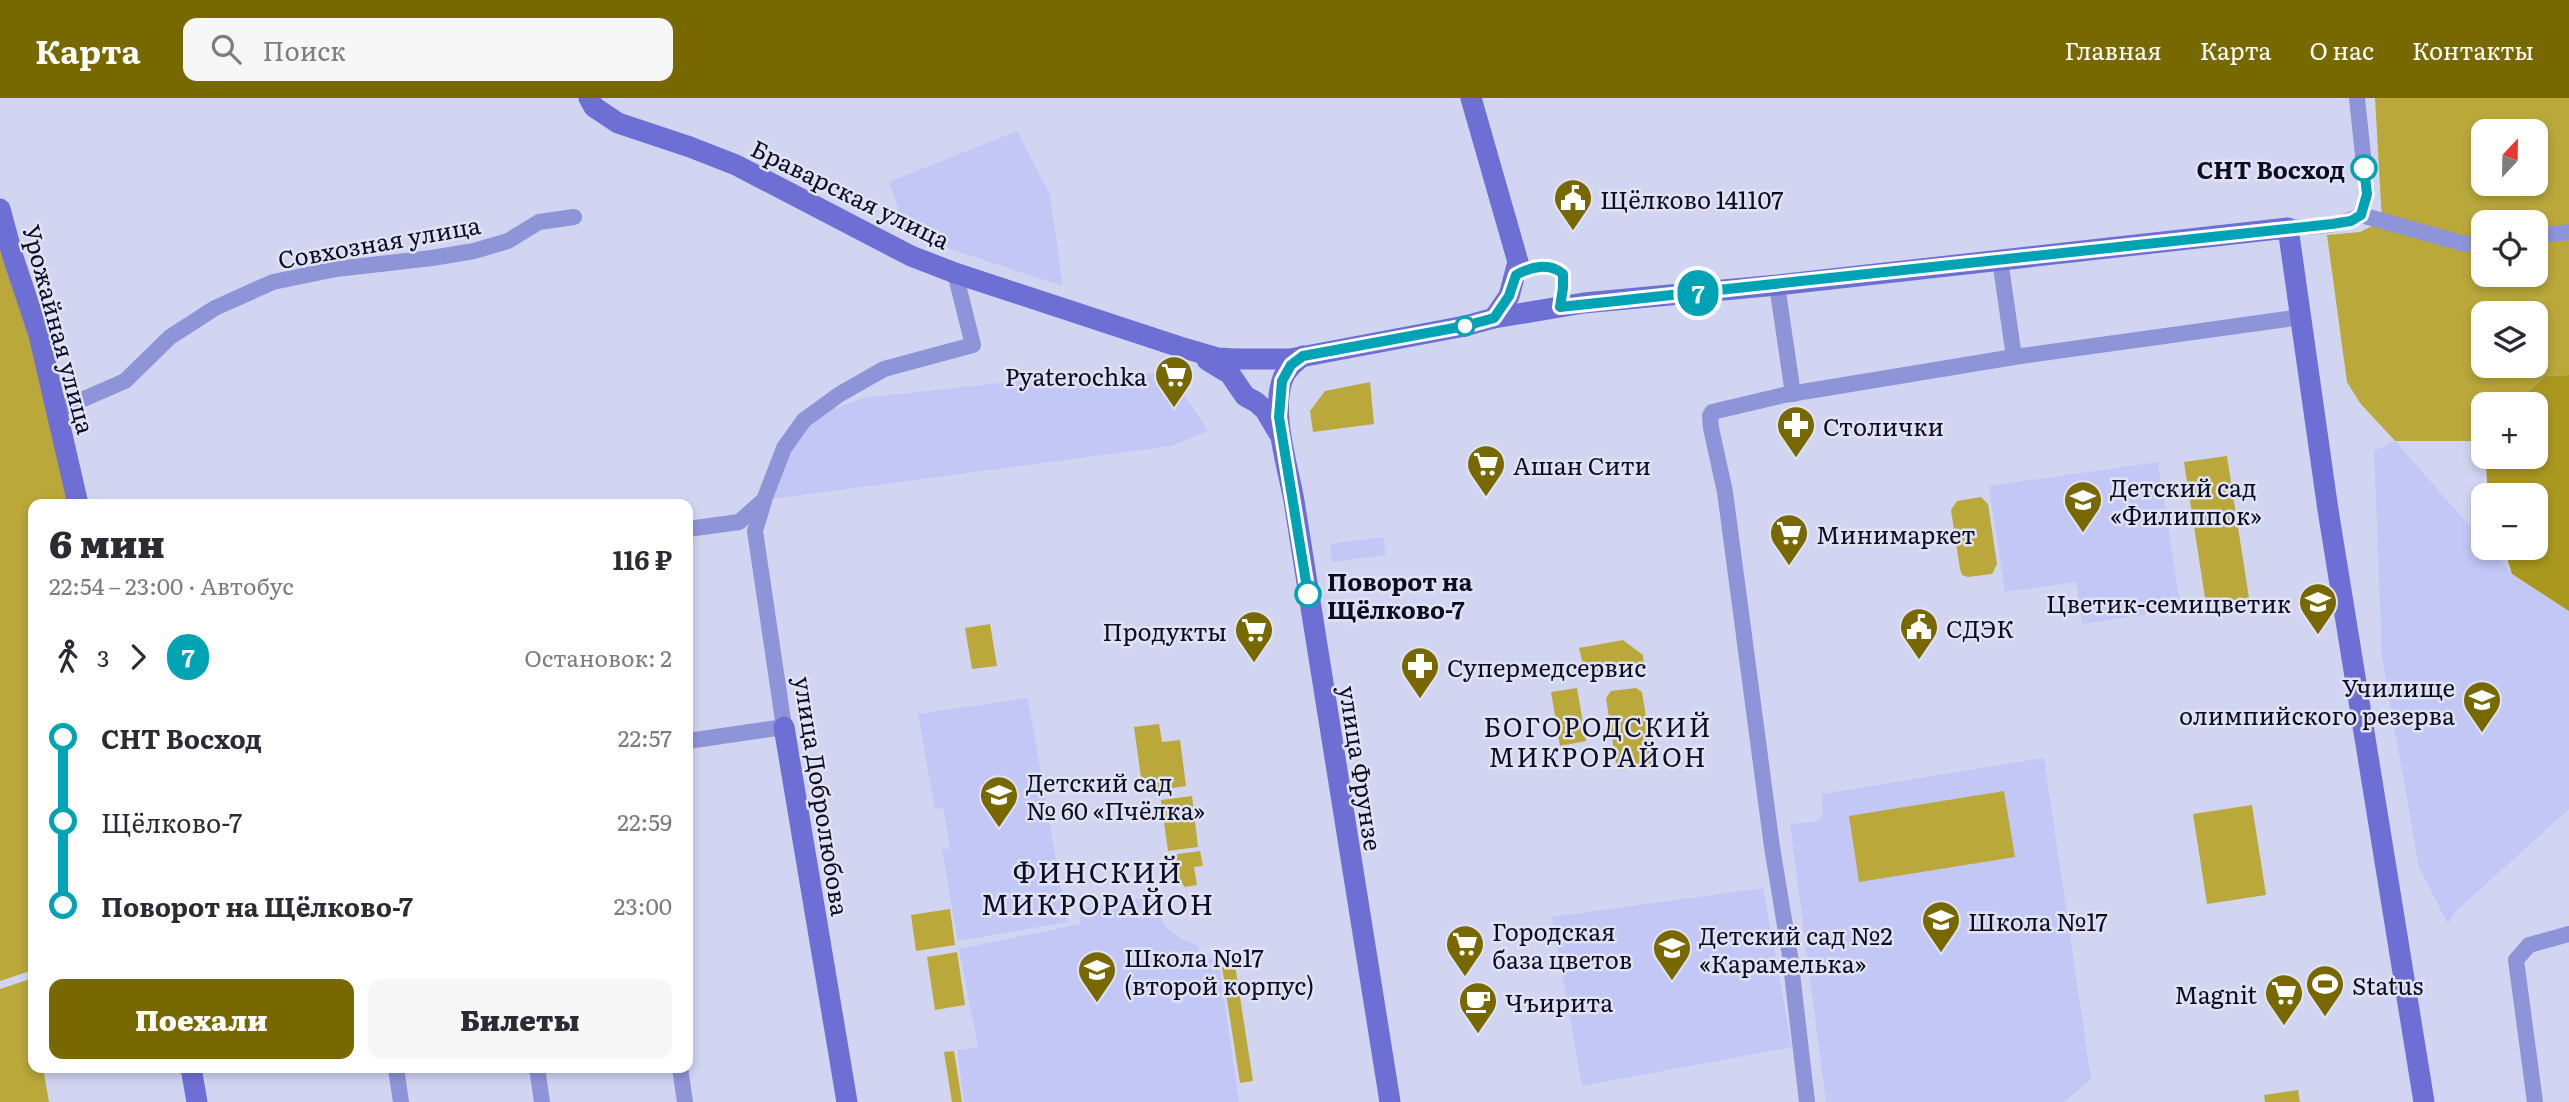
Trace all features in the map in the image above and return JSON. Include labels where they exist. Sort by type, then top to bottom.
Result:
[{"type":"street","name":"Браварская улица","points":[[589,98],[594,107],[618,123],[736,165],[911,256],[1180,347]]},
{"type":"street","points":[[1471,98],[1518,262],[1509,296],[1494,318]]},
{"type":"street","points":[[2357,98],[2367,194],[2361,215]]},
{"type":"street","name":"Урожайная улица","points":[[0,209],[39,335],[77,499]]},
{"type":"street","points":[[1180,347],[1219,358],[1290,359],[1465,326],[1494,318],[1584,303],[1777,285],[2341,222],[2361,215],[2465,244],[2471,243]]},
{"type":"street","name":"Совхозная улица","points":[[56,411],[125,381],[170,337],[215,307],[273,282],[337,270],[474,251],[508,241],[539,222],[574,217]]},
{"type":"street","points":[[2288,228],[2328,510],[2424,1102]]},
{"type":"street","points":[[2548,235],[2569,232]]},
{"type":"street","points":[[2000,260],[2014,357]]},
{"type":"street","name":"улица Добролюбова","points":[[847,1102],[784,727],[755,531],[784,448],[804,420],[840,394],[884,369],[973,345],[955,273]]},
{"type":"street","points":[[1777,285],[1793,394]]},
{"type":"street","points":[[1807,1102],[1790,956],[1725,492],[1710,416],[1716,411],[1793,394],[2014,357],[2301,317]]},
{"type":"street","points":[[1180,347],[1222,368],[1245,396],[1256,402],[1271,418],[1283,442]]},
{"type":"street","points":[[1256,402],[1274,397],[1291,365],[1303,356]]},
{"type":"street","points":[[1239,386],[1242,368],[1258,360],[1275,364],[1281,384]]},
{"type":"street","name":"улица Фрунзе","points":[[1281,384],[1279,417],[1390,1102]]},
{"type":"street","points":[[693,528],[739,522],[764,500]]},
{"type":"street","points":[[693,740],[784,727]]},
{"type":"street","points":[[2535,1102],[2515,960],[2529,944],[2569,934]]},
{"type":"street","points":[[192,1073],[198,1102]]},
{"type":"street","points":[[397,1073],[401,1102]]},
{"type":"street","points":[[538,1073],[542,1102]]},
{"type":"street","points":[[681,1073],[685,1102]]},
{"type":"shaded area","points":[[2375,98],[2569,98],[2569,375],[2548,376],[2548,301],[2471,301],[2471,378],[2544,378],[2527,392],[2471,392],[2471,441],[2395,441],[2360,403],[2347,382],[2327,235],[2360,232],[2382,221]]},
{"type":"shaded area","points":[[1017,131],[1050,195],[1063,286],[908,235],[889,182]]},
{"type":"shaded area","points":[[0,243],[31,333],[69,499],[28,499],[28,972],[0,981]]},
{"type":"shaded area","points":[[1168,373],[1208,431],[1171,446],[764,500],[804,420],[863,398],[1081,374]]},
{"type":"shaded area","points":[[2569,375],[2569,611],[2512,574],[2508,560],[2548,560],[2548,483],[2487,483],[2486,469],[2548,469],[2548,392],[2527,392],[2548,376]]},
{"type":"shaded area","points":[[1370,382],[1374,424],[1313,432],[1310,411],[1325,391]]},
{"type":"shaded area","name":"Училище олимпийского резерва","points":[[2395,441],[2471,527],[2471,560],[2500,560],[2512,574],[2569,611],[2569,809],[2455,912],[2448,924],[2419,867],[2382,658],[2374,451]]},
{"type":"shaded area","points":[[2227,456],[2249,598],[2206,604],[2184,462]]},
{"type":"shaded area","name":"Детский сад «Филиппок»","points":[[2158,462],[2181,609],[2082,624],[2076,582],[2005,592],[1989,486]]},
{"type":"shaded area","points":[[1981,497],[1988,504],[1997,564],[1992,574],[1968,577],[1962,575],[1960,569],[1951,510],[1957,501]]},
{"type":"shaded area","points":[[1383,537],[1386,555],[1332,562],[1330,544]]},
{"type":"shaded area","points":[[990,624],[997,666],[972,669],[965,628]]},
{"type":"shaded area","points":[[1623,640],[1643,655],[1644,666],[1585,673],[1579,648]]},
{"type":"shaded area","points":[[1577,688],[1586,741],[1560,746],[1551,692]]},
{"type":"shaded area","points":[[1636,688],[1642,692],[1653,764],[1620,770],[1616,764],[1606,698],[1611,691]]},
{"type":"shaded area","name":"Детский сад № 60 «Пчёлка»","points":[[1028,698],[1067,922],[958,941],[942,850],[950,848],[943,808],[935,809],[918,714]]},
{"type":"shaded area","points":[[1159,724],[1162,742],[1180,740],[1186,786],[1143,792],[1134,727]]},
{"type":"shaded area","name":"Школа №17","points":[[2044,758],[2091,1079],[2064,1102],[1826,1102],[1790,824],[1815,822],[1823,816],[1822,794]]},
{"type":"shaded area","points":[[2004,791],[2015,857],[1859,882],[1849,816]]},
{"type":"shaded area","points":[[1192,796],[1198,847],[1168,851],[1161,800]]},
{"type":"shaded area","points":[[2252,805],[2266,895],[2207,904],[2193,814]]},
{"type":"shaded area","points":[[1200,851],[1203,866],[1194,867],[1197,885],[1185,887],[1173,871],[1171,855]]},
{"type":"shaded area","name":"Детский сад №2 «Карамелька»","points":[[1763,888],[1792,1047],[1582,1086],[1552,917]]},
{"type":"shaded area","name":"Школа №17 (второй корпус)","points":[[1151,897],[1165,926],[1180,938],[1198,946],[1201,960],[1218,958],[1239,1102],[964,1102],[957,1050],[978,1047],[959,949],[1080,924],[1079,909]]},
{"type":"shaded area","points":[[950,909],[955,945],[916,951],[911,915]]},
{"type":"shaded area","points":[[957,952],[965,1005],[935,1010],[927,957]]},
{"type":"shaded area","points":[[1235,965],[1253,1081],[1240,1083],[1222,967]]},
{"type":"shaded area","points":[[28,980],[28,1073],[44,1073],[49,1102],[0,1102],[0,989]]},
{"type":"shaded area","points":[[954,1051],[962,1102],[952,1102],[944,1052]]},
{"type":"shaded area","points":[[2298,1090],[2300,1102],[2265,1102],[2264,1095]]},
{"type":"bus line","name":"7","points":[[1308,594],[1279,417],[1282,381],[1291,365],[1303,356],[1465,326],[1494,318],[1509,296],[1516,275],[1536,267],[1556,268],[1563,274],[1560,307],[2351,221],[2361,215],[2365,205],[2367,194],[2364,168]]},
{"type":"place","name":"СНТ Восход","points":[[2364,168]]},
{"type":"place","name":"Щёлково 141107","points":[[1573,232]]},
{"type":"place","name":"Pyaterochka","points":[[1174,409]]},
{"type":"place","name":"Столички","points":[[1796,459]]},
{"type":"place","name":"Ашан Сити","points":[[1486,498]]},
{"type":"place","name":"Детский сад «Филиппок»","points":[[2083,534]]},
{"type":"place","name":"Минимаркет","points":[[1789,567]]},
{"type":"place","name":"Поворот на Щёлково-7","points":[[1308,594]]},
{"type":"place","name":"Цветик-семицветик","points":[[2318,636]]},
{"type":"place","name":"СДЭК","points":[[1919,661]]},
{"type":"place","name":"Продукты","points":[[1254,664]]},
{"type":"place","name":"Супермедсервис","points":[[1420,700]]},
{"type":"place","name":"Училище олимпийского резерва","points":[[2482,734]]},
{"type":"place","name":"Детский сад № 60 «Пчёлка»","points":[[999,829]]},
{"type":"place","name":"Школа №17","points":[[1941,954]]},
{"type":"place","name":"Городская база цветов","points":[[1465,978]]},
{"type":"place","name":"Детский сад №2 «Карамелька»","points":[[1672,982]]},
{"type":"place","name":"Школа №17 (второй корпус)","points":[[1097,1004]]},
{"type":"place","name":"Status","points":[[2325,1018]]},
{"type":"place","name":"Magnit","points":[[2284,1027]]},
{"type":"place","name":"Чъирита","points":[[1478,1035]]},
{"type":"district","name":"БОГОРОДСКИЙ МИКРОРАЙОН","points":[[1598,740]]},
{"type":"district","name":"ФИНСКИЙ МИКРОРАЙОН","points":[[1098,887]]}]
